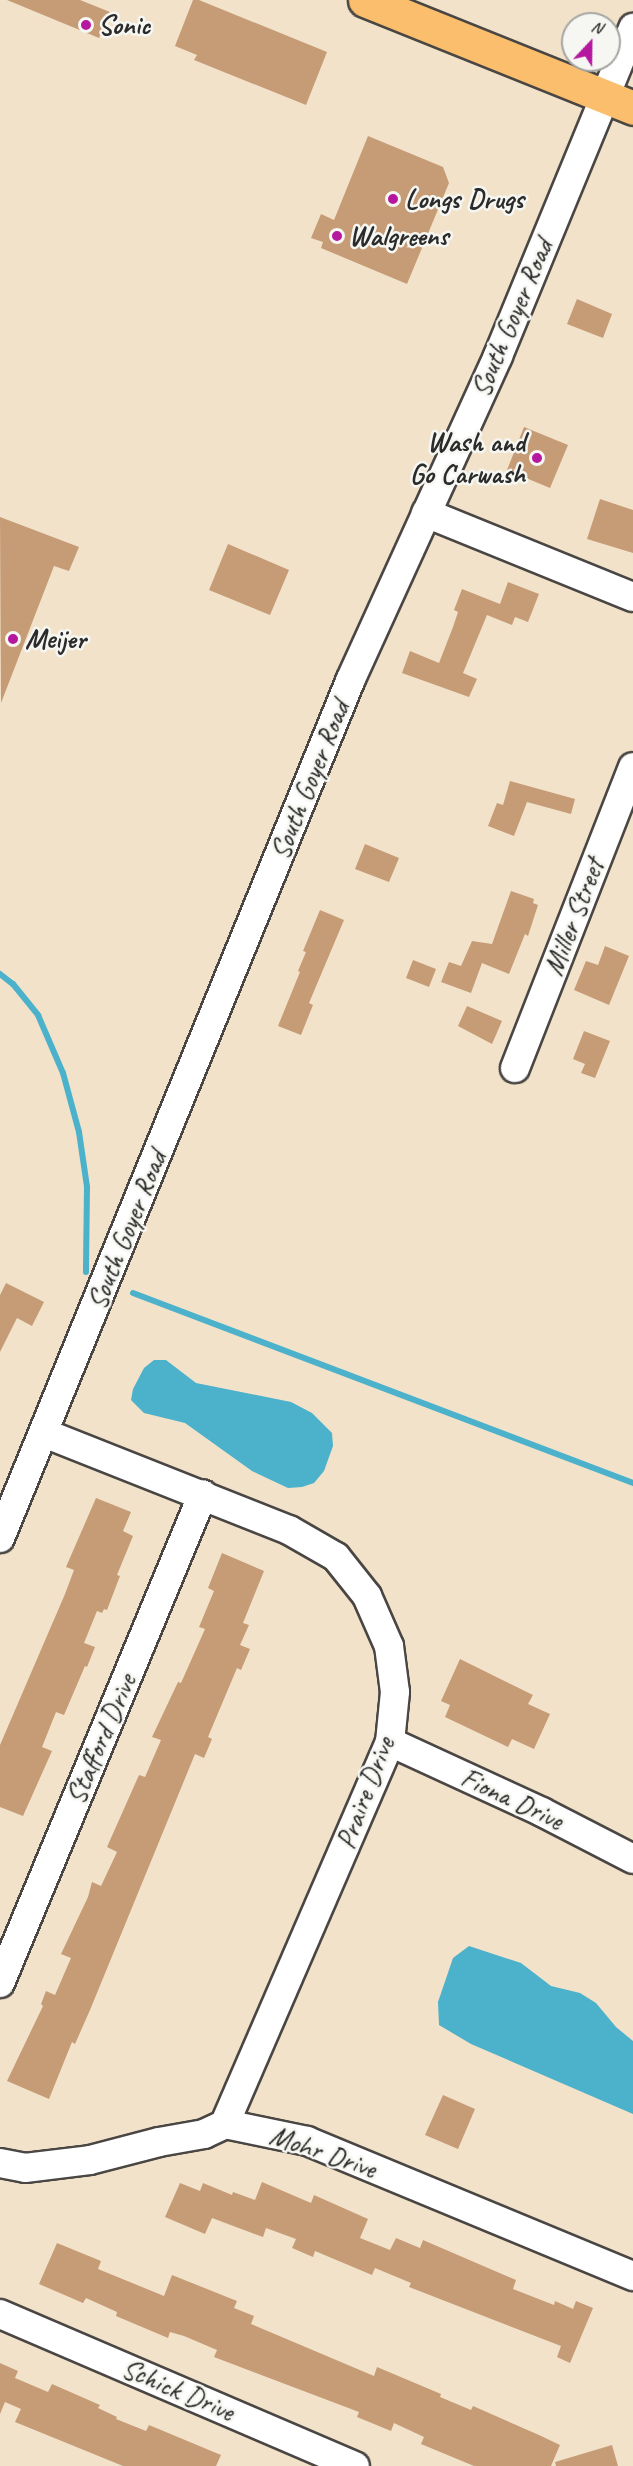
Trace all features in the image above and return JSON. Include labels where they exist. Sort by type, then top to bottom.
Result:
[{"type":"main road","points":[[365,0],[619,103]]},
{"type":"street","name":"South Goyer Road","points":[[0,1538],[350,681],[498,356],[619,103],[633,28]]},
{"type":"street","points":[[426,513],[633,597]]},
{"type":"street","name":"Miller Street","points":[[515,1068],[633,767]]},
{"type":"street","name":"Praire Drive","points":[[44,1432],[289,1530],[336,1557],[367,1596],[389,1646],[395,1692],[390,1742],[225,2124]]},
{"type":"street","name":"Stafford Drive","points":[[0,1983],[203,1494]]},
{"type":"street","name":"Fiona Drive","points":[[390,1742],[542,1812],[633,1859]]},
{"type":"street","points":[[0,2163],[25,2168],[90,2160],[159,2142],[204,2134],[225,2124]]},
{"type":"street","name":"Mohr Drive","points":[[225,2124],[307,2141],[633,2276]]},
{"type":"street","name":"Schick Drive","points":[[0,2314],[355,2466]]},
{"type":"water","points":[[154,1360],[166,1360],[196,1383],[291,1402],[312,1413],[332,1433],[333,1446],[324,1471],[314,1483],[288,1488],[252,1471],[185,1423],[144,1413],[131,1400],[133,1389],[144,1368]]},
{"type":"water","points":[[469,1946],[521,1963],[551,1986],[580,1993],[596,2003],[616,2027],[633,2041],[633,2114],[471,2044],[439,2025],[438,2002],[453,1958]]},
{"type":"building","name":"Sonic","points":[[7,0],[80,0],[110,12],[99,38]]},
{"type":"building","points":[[193,0],[199,0],[327,52],[306,105],[194,60],[197,55],[175,46]]},
{"type":"building","name":"Longs Drugs","points":[[368,136],[443,167],[449,183],[407,284],[321,248],[323,242],[311,238],[321,214],[334,220]]},
{"type":"building","points":[[577,299],[612,314],[603,338],[567,324]]},
{"type":"building","name":"Wash and Go Carwash","points":[[524,427],[568,445],[550,488],[507,470]]},
{"type":"building","points":[[600,499],[633,510],[633,553],[587,539]]},
{"type":"building","name":"Meijer","points":[[0,517],[79,547],[69,571],[54,566],[1,703]]},
{"type":"building","points":[[228,544],[289,570],[270,615],[209,590]]},
{"type":"building","points":[[508,582],[539,594],[528,622],[515,617],[512,625],[487,615],[463,673],[477,679],[469,697],[402,673],[410,651],[439,663],[458,612],[454,610],[462,589],[500,604]]},
{"type":"building","points":[[510,781],[575,799],[571,814],[527,802],[514,836],[488,826],[497,803],[503,805]]},
{"type":"building","points":[[365,844],[399,858],[389,882],[355,869]]},
{"type":"building","points":[[511,891],[534,899],[533,903],[538,905],[528,936],[525,934],[509,974],[482,963],[471,993],[441,982],[449,962],[461,966],[472,941],[492,944]]},
{"type":"building","points":[[320,910],[344,920],[309,1003],[313,1005],[301,1035],[278,1026],[300,972],[298,971],[306,952],[303,951]]},
{"type":"building","points":[[605,946],[629,956],[609,1005],[574,990],[586,961],[598,965]]},
{"type":"building","points":[[413,960],[436,969],[429,987],[406,978]]},
{"type":"building","points":[[467,1006],[502,1021],[492,1044],[458,1026]]},
{"type":"building","points":[[584,1031],[610,1041],[595,1078],[581,1073],[585,1064],[573,1059]]},
{"type":"building","points":[[6,1283],[44,1302],[32,1326],[17,1318],[0,1352],[0,1295]]},
{"type":"building","points":[[96,1498],[131,1512],[123,1531],[133,1536],[117,1575],[120,1576],[107,1610],[104,1609],[102,1613],[97,1611],[84,1643],[95,1647],[87,1667],[85,1666],[64,1715],[56,1712],[42,1747],[52,1751],[23,1816],[0,1807],[0,1745],[65,1594],[74,1570],[66,1567]]},
{"type":"building","points":[[222,1553],[264,1571],[243,1623],[249,1625],[240,1645],[250,1649],[241,1670],[237,1668],[208,1737],[212,1739],[204,1758],[195,1754],[90,2010],[75,2044],[72,2042],[49,2099],[7,2081],[43,2006],[41,2004],[46,1991],[55,1995],[71,1958],[61,1954],[88,1897],[92,1882],[101,1886],[117,1852],[107,1847],[139,1775],[145,1777],[161,1740],[152,1737],[178,1682],[181,1683],[205,1629],[199,1627],[214,1591],[208,1588]]},
{"type":"building","points":[[460,1659],[533,1695],[528,1704],[550,1714],[534,1749],[512,1739],[508,1747],[445,1717],[450,1705],[441,1701]]},
{"type":"building","points":[[443,2095],[475,2109],[458,2149],[425,2135]]},
{"type":"building","points":[[262,2182],[311,2203],[314,2195],[368,2219],[360,2238],[390,2250],[396,2238],[420,2248],[423,2240],[516,2280],[513,2289],[554,2305],[555,2301],[573,2309],[576,2301],[593,2308],[570,2363],[557,2357],[561,2346],[409,2287],[411,2283],[375,2268],[372,2275],[315,2251],[313,2257],[292,2248],[296,2239],[266,2228],[263,2237],[212,2218],[205,2234],[165,2217],[180,2183],[200,2191],[203,2183],[232,2195],[233,2192],[255,2200]]},
{"type":"building","points":[[57,2243],[101,2261],[98,2269],[164,2296],[172,2275],[237,2301],[234,2308],[254,2316],[251,2324],[374,2376],[377,2367],[441,2394],[440,2397],[471,2410],[473,2406],[560,2445],[551,2466],[474,2466],[421,2444],[424,2437],[394,2423],[391,2431],[357,2417],[359,2412],[214,2357],[217,2350],[184,2336],[170,2332],[168,2338],[116,2316],[117,2312],[86,2298],[83,2303],[39,2284]]},
{"type":"building","points":[[0,2363],[18,2371],[15,2378],[48,2392],[52,2384],[100,2405],[98,2408],[117,2417],[116,2419],[146,2431],[149,2425],[221,2455],[216,2466],[123,2466],[15,2422],[21,2409],[5,2402],[0,2414]]},
{"type":"building","points":[[612,2445],[618,2466],[556,2466],[555,2462]]},
{"type":"waterway","points":[[0,974],[13,984],[38,1015],[63,1073],[79,1132],[87,1187],[86,1272]]},
{"type":"waterway","points":[[133,1293],[633,1483]]},
{"type":"place","name":"Sonic","points":[[86,25]]},
{"type":"place","name":"Longs Drugs","points":[[393,199]]},
{"type":"place","name":"Walgreens","points":[[337,236]]},
{"type":"place","name":"Wash and Go Carwash","points":[[537,458]]},
{"type":"place","name":"Meijer","points":[[13,639]]}]
